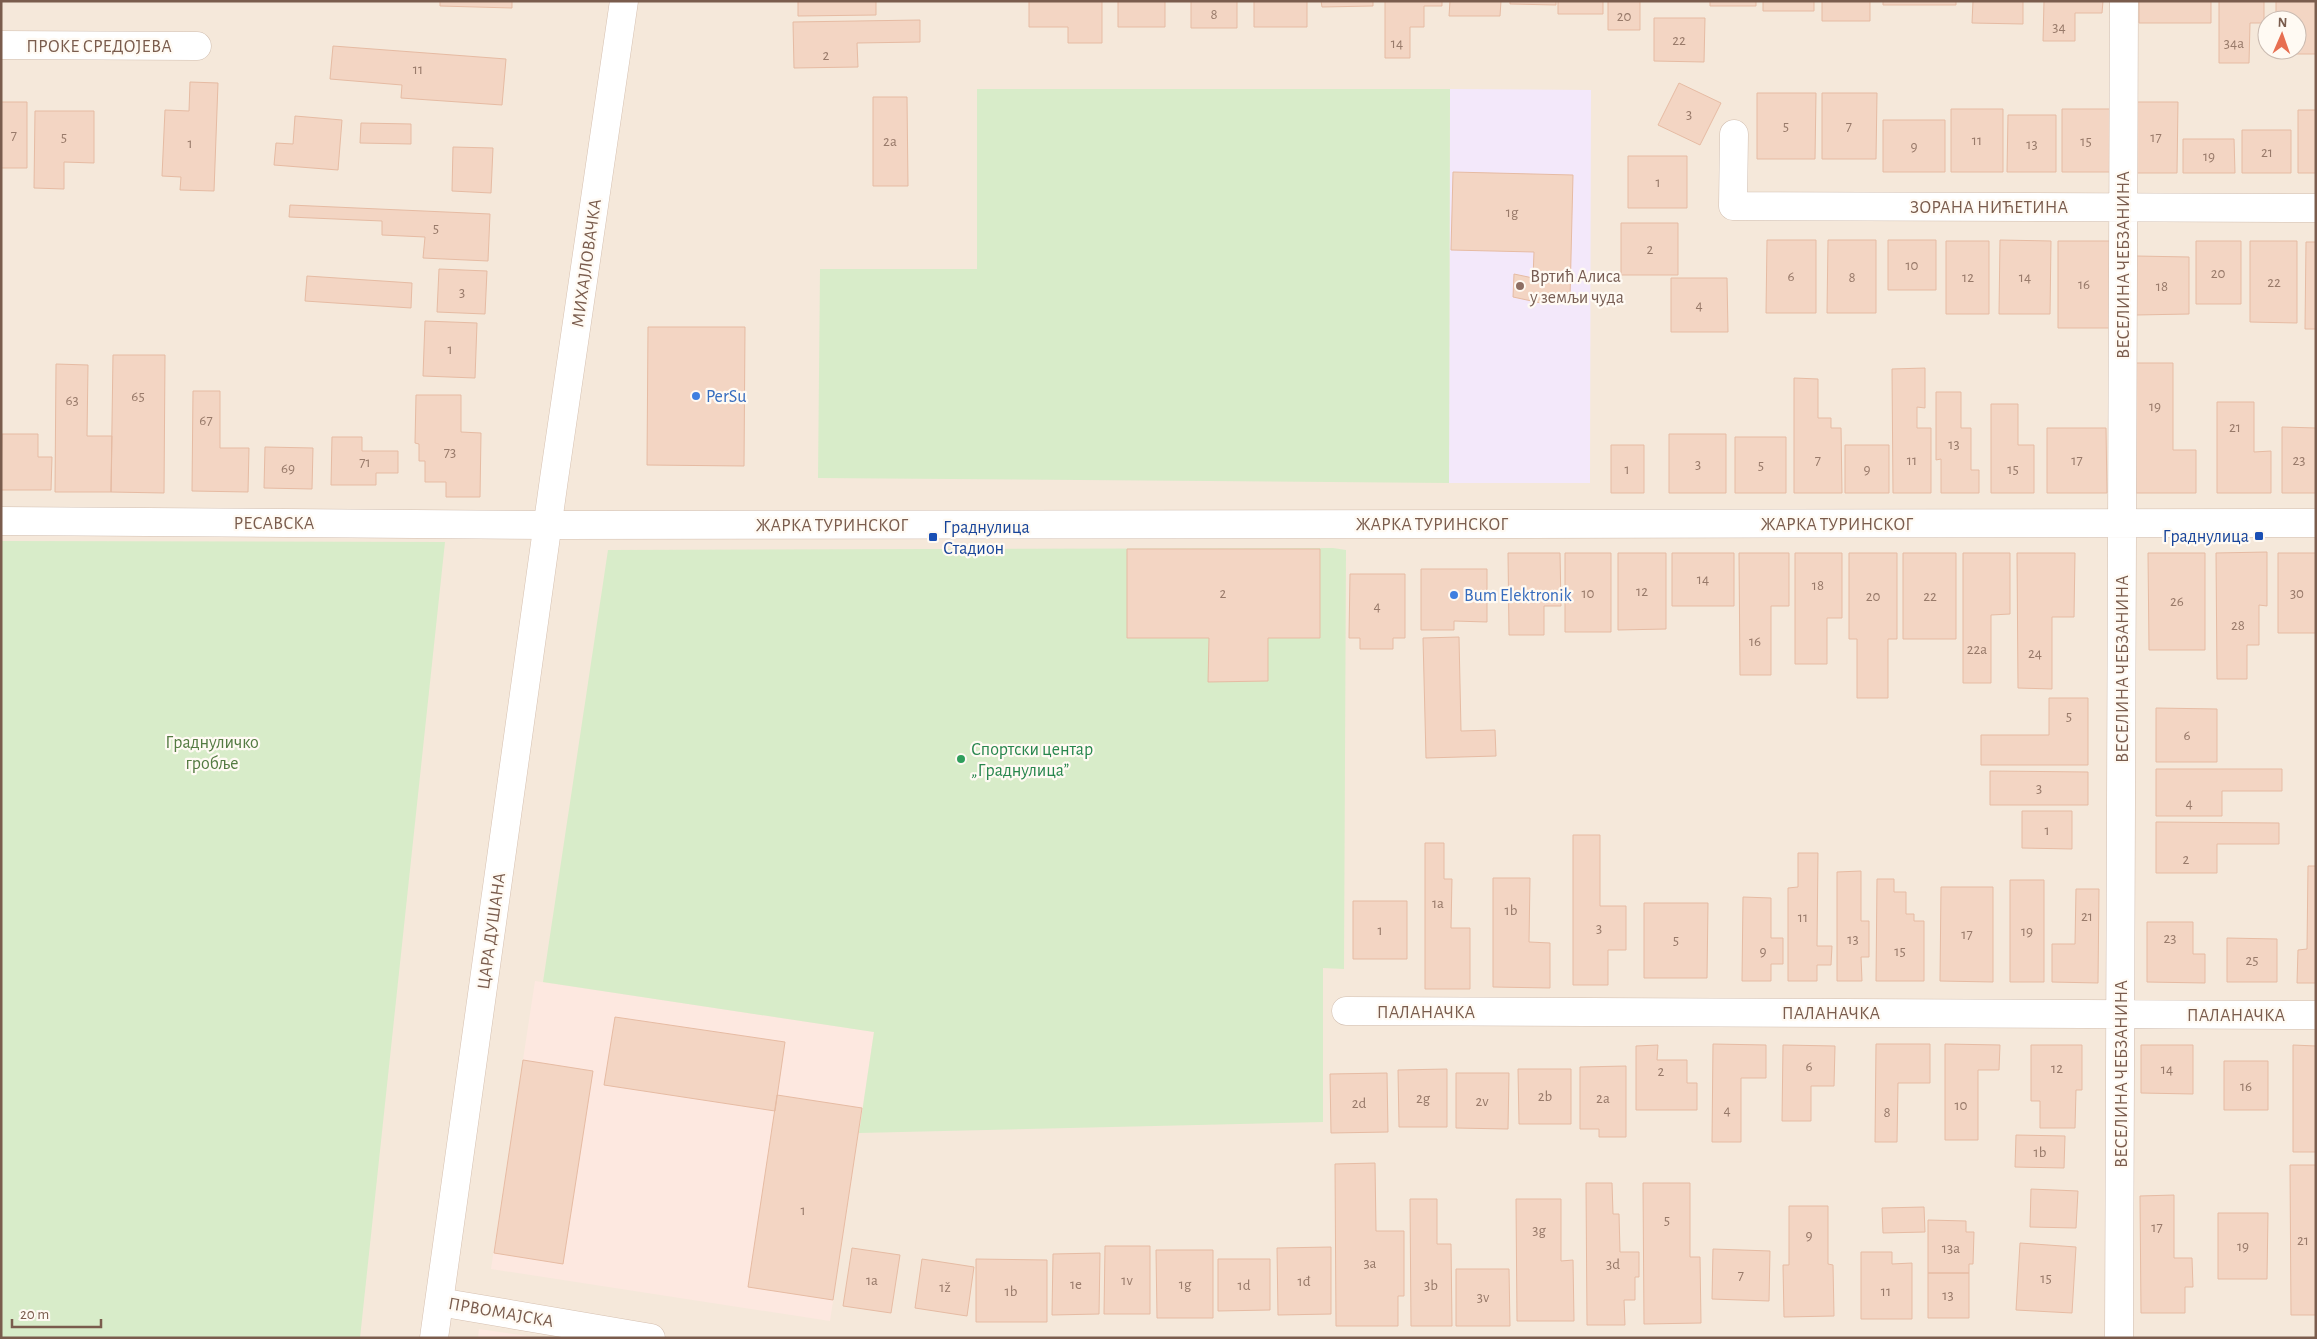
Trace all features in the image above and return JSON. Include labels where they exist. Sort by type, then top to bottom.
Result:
[{"type":"street","name":"МИХАЈЛОВАЧКА","points":[[548,525],[624,1]]},
{"type":"street","name":"ВЕСЕЛИНА ЧЕБЗАНИНА","points":[[2119,1338],[2124,1]]},
{"type":"street","name":"ПРОКЕ СРЕДОЈЕВА","points":[[1,45],[197,46]]},
{"type":"street","name":"ЗОРАНА НИЋЕТИНА","points":[[1734,134],[1733,206],[2316,208]]},
{"type":"street","name":"РЕСАВСКА","points":[[1,521],[548,525]]},
{"type":"street","name":"ЖАРКА ТУРИНСКОГ","points":[[548,525],[2316,523]]},
{"type":"street","name":"ЦАРА ДУШАНА","points":[[434,1338],[548,525]]},
{"type":"street","name":"ПАЛАНАЧКА","points":[[1346,1011],[2316,1015]]},
{"type":"street","name":"ПРВОМАЈСКА","points":[[439,1302],[651,1338]]},
{"type":"shaded area","points":[[1,1],[2316,1],[2316,1338],[1,1338]]},
{"type":"shaded area","name":"Вртић Алиса у земљи чуда","points":[[1450,89],[1591,90],[1590,483],[1449,483]]},
{"type":"shaded area","points":[[535,981],[874,1032],[830,1321],[491,1269]]},
{"type":"shaded area","points":[[479,1329],[542,1338],[478,1338]]},
{"type":"green space","points":[[977,89],[1450,89],[1449,483],[818,478],[820,269],[977,269]]},
{"type":"green space","name":"Граднуличко гробље","points":[[1,541],[445,542],[360,1338],[1,1338]]},
{"type":"green space","name":"Спортски центар „Граднулица”","points":[[1333,548],[1346,550],[1344,969],[1323,968],[1323,1122],[859,1133],[874,1032],[543,982],[608,550]]},
{"type":"building","points":[[440,1],[512,1],[512,8],[440,6]]},
{"type":"building","points":[[798,1],[876,1],[876,15],[798,16]]},
{"type":"building","points":[[1029,1],[1102,1],[1102,43],[1068,43],[1068,27],[1029,27]]},
{"type":"building","points":[[1118,1],[1165,1],[1165,27],[1118,27]]},
{"type":"building","points":[[1191,1],[1237,1],[1237,28],[1191,28]]},
{"type":"building","points":[[1254,1],[1307,1],[1307,27],[1254,27]]},
{"type":"building","points":[[1321,1],[1373,1],[1373,6],[1322,7]]},
{"type":"building","points":[[1385,1],[1442,1],[1442,6],[1424,6],[1424,27],[1410,27],[1410,58],[1385,58]]},
{"type":"building","points":[[1450,1],[1501,1],[1500,16],[1449,16]]},
{"type":"building","points":[[1510,1],[1556,1],[1556,5],[1510,4]]},
{"type":"building","points":[[1558,1],[1603,1],[1603,14],[1558,14]]},
{"type":"building","points":[[1608,1],[1640,1],[1640,30],[1608,30]]},
{"type":"building","points":[[1710,1],[1756,1],[1756,6],[1710,6]]},
{"type":"building","points":[[1763,1],[1814,1],[1814,11],[1763,11]]},
{"type":"building","points":[[1822,1],[1870,1],[1870,21],[1822,21]]},
{"type":"building","points":[[1883,1],[1956,1],[1956,5],[1883,5]]},
{"type":"building","points":[[1973,1],[2023,1],[2023,24],[1972,23]]},
{"type":"building","points":[[2044,1],[2103,1],[2102,13],[2075,13],[2075,41],[2043,41]]},
{"type":"building","points":[[2139,1],[2211,1],[2211,23],[2139,23]]},
{"type":"building","points":[[2219,1],[2264,1],[2264,10],[2257,10],[2257,23],[2250,23],[2249,63],[2219,63]]},
{"type":"building","points":[[2276,1],[2316,1],[2316,54],[2307,54],[2307,10],[2276,10]]},
{"type":"building","points":[[1654,18],[1705,18],[1704,62],[1654,61]]},
{"type":"building","points":[[920,20],[920,42],[857,43],[858,67],[794,68],[793,22]]},
{"type":"building","points":[[333,46],[506,59],[502,105],[401,98],[402,85],[330,79]]},
{"type":"building","points":[[190,82],[218,83],[214,191],[180,190],[181,177],[162,176],[165,110],[189,111]]},
{"type":"building","points":[[1679,83],[1721,103],[1700,145],[1658,125]]},
{"type":"building","points":[[1757,93],[1816,93],[1815,159],[1757,159]]},
{"type":"building","points":[[1822,93],[1877,93],[1876,159],[1822,159]]},
{"type":"building","points":[[873,97],[907,97],[908,186],[873,186]]},
{"type":"building","points":[[1,102],[27,102],[27,168],[1,168]]},
{"type":"building","points":[[2134,102],[2178,102],[2177,173],[2134,173]]},
{"type":"building","points":[[1951,109],[2003,109],[2003,172],[1951,172]]},
{"type":"building","points":[[2062,109],[2111,109],[2110,172],[2062,172]]},
{"type":"building","points":[[2298,110],[2316,110],[2316,173],[2298,173]]},
{"type":"building","points":[[35,111],[94,111],[94,163],[64,162],[64,189],[34,188]]},
{"type":"building","points":[[2008,115],[2056,115],[2056,172],[2007,172]]},
{"type":"building","points":[[295,116],[342,120],[338,170],[274,165],[276,143],[293,144]]},
{"type":"building","points":[[1883,120],[1945,120],[1945,172],[1883,172]]},
{"type":"building","points":[[361,123],[411,124],[411,144],[360,143]]},
{"type":"building","points":[[2242,130],[2291,130],[2291,173],[2242,173]]},
{"type":"building","points":[[2183,139],[2234,139],[2235,173],[2183,173]]},
{"type":"building","points":[[453,147],[493,148],[491,193],[452,191]]},
{"type":"building","points":[[1628,156],[1687,156],[1687,208],[1628,208]]},
{"type":"building","points":[[1453,172],[1573,175],[1570,298],[1541,303],[1513,297],[1514,274],[1533,278],[1534,252],[1451,250]]},
{"type":"building","points":[[290,205],[490,214],[488,261],[423,258],[425,237],[382,235],[382,221],[289,217]]},
{"type":"building","points":[[1621,223],[1678,223],[1678,275],[1621,275]]},
{"type":"building","points":[[1767,240],[1816,240],[1816,313],[1766,313]]},
{"type":"building","points":[[1828,240],[1876,240],[1876,313],[1827,313]]},
{"type":"building","points":[[1888,240],[1936,240],[1936,290],[1888,290]]},
{"type":"building","points":[[2000,240],[2051,241],[2050,314],[1999,314]]},
{"type":"building","points":[[1946,241],[1989,241],[1989,314],[1946,314]]},
{"type":"building","points":[[2058,241],[2111,241],[2111,328],[2058,328]]},
{"type":"building","points":[[2196,241],[2241,241],[2241,304],[2196,304]]},
{"type":"building","points":[[2250,241],[2297,241],[2297,323],[2250,322]]},
{"type":"building","points":[[2306,242],[2316,242],[2316,329],[2305,329]]},
{"type":"building","points":[[2136,256],[2189,257],[2189,314],[2136,315]]},
{"type":"building","points":[[439,269],[487,271],[485,314],[437,312]]},
{"type":"building","points":[[307,276],[412,283],[411,308],[305,301]]},
{"type":"building","points":[[1671,278],[1727,278],[1728,332],[1671,332]]},
{"type":"building","points":[[425,321],[477,323],[475,378],[423,376]]},
{"type":"building","name":"PerSu","points":[[648,327],[745,327],[744,466],[647,465]]},
{"type":"building","points":[[113,355],[165,355],[164,493],[111,492]]},
{"type":"building","points":[[2136,363],[2173,363],[2173,450],[2196,450],[2196,493],[2136,493]]},
{"type":"building","points":[[56,364],[88,365],[87,436],[112,436],[111,492],[55,492]]},
{"type":"building","points":[[1925,368],[1925,408],[1917,407],[1917,428],[1931,428],[1931,493],[1893,493],[1892,369]]},
{"type":"building","points":[[1794,378],[1818,379],[1818,418],[1831,418],[1831,428],[1841,428],[1842,493],[1794,493]]},
{"type":"building","points":[[193,391],[220,391],[220,448],[249,448],[248,492],[192,491]]},
{"type":"building","points":[[1936,392],[1961,392],[1961,428],[1971,428],[1971,470],[1979,470],[1979,493],[1941,493],[1941,459],[1936,460]]},
{"type":"building","points":[[416,395],[461,395],[461,432],[481,433],[480,497],[446,497],[446,482],[425,482],[425,461],[419,461],[419,444],[415,443]]},
{"type":"building","points":[[2217,402],[2254,402],[2254,452],[2271,451],[2271,493],[2217,493]]},
{"type":"building","points":[[1991,404],[2018,404],[2018,445],[2034,445],[2034,493],[1991,493]]},
{"type":"building","points":[[2282,427],[2316,428],[2316,493],[2282,493]]},
{"type":"building","points":[[2047,428],[2106,428],[2107,493],[2047,493]]},
{"type":"building","points":[[2,434],[38,434],[38,457],[52,457],[51,490],[1,490]]},
{"type":"building","points":[[1669,434],[1726,434],[1726,493],[1669,493]]},
{"type":"building","points":[[332,437],[362,437],[362,451],[398,451],[398,473],[376,473],[376,485],[331,485]]},
{"type":"building","points":[[1735,437],[1786,437],[1786,493],[1735,493]]},
{"type":"building","points":[[1611,445],[1644,445],[1644,493],[1611,493]]},
{"type":"building","points":[[1845,445],[1889,445],[1889,493],[1845,493]]},
{"type":"building","points":[[265,447],[313,448],[312,489],[264,488]]},
{"type":"building","points":[[1127,549],[1320,549],[1320,638],[1268,638],[1268,681],[1208,682],[1209,638],[1127,638]]},
{"type":"building","points":[[2267,552],[2267,606],[2259,605],[2259,645],[2247,645],[2247,679],[2217,679],[2216,553]]},
{"type":"building","points":[[1508,553],[1560,553],[1561,606],[1544,606],[1544,635],[1509,635]]},
{"type":"building","points":[[1565,553],[1611,553],[1611,632],[1565,632]]},
{"type":"building","points":[[1618,553],[1666,553],[1666,629],[1618,630]]},
{"type":"building","points":[[1672,553],[1734,553],[1734,606],[1672,606]]},
{"type":"building","points":[[1739,553],[1789,553],[1789,606],[1771,606],[1771,675],[1740,675]]},
{"type":"building","points":[[1795,553],[1842,553],[1842,618],[1827,618],[1827,664],[1795,664]]},
{"type":"building","points":[[1849,553],[1897,553],[1897,639],[1888,639],[1888,698],[1857,698],[1857,639],[1849,639]]},
{"type":"building","points":[[1903,553],[1956,553],[1956,639],[1903,639]]},
{"type":"building","points":[[1963,553],[2010,553],[2010,614],[1991,615],[1991,683],[1963,683]]},
{"type":"building","points":[[2017,553],[2075,553],[2074,617],[2052,617],[2052,689],[2018,688]]},
{"type":"building","points":[[2148,553],[2205,553],[2205,650],[2149,650]]},
{"type":"building","points":[[2278,553],[2316,553],[2316,633],[2278,633]]},
{"type":"building","name":"Bum Elektronik","points":[[1421,569],[1487,569],[1487,622],[1454,621],[1454,630],[1421,630]]},
{"type":"building","points":[[1350,574],[1405,574],[1405,638],[1393,638],[1393,649],[1360,649],[1360,638],[1349,638]]},
{"type":"building","points":[[1459,637],[1461,731],[1495,730],[1496,756],[1426,758],[1423,638]]},
{"type":"building","points":[[2049,698],[2088,698],[2088,765],[1981,765],[1981,735],[2049,735]]},
{"type":"building","points":[[2156,708],[2217,709],[2217,762],[2156,762]]},
{"type":"building","points":[[2156,769],[2282,769],[2282,791],[2222,791],[2222,816],[2156,816]]},
{"type":"building","points":[[1990,771],[2088,772],[2088,805],[1990,805]]},
{"type":"building","points":[[2022,811],[2072,811],[2072,849],[2022,848]]},
{"type":"building","points":[[2156,822],[2279,823],[2279,844],[2217,844],[2217,873],[2156,873]]},
{"type":"building","points":[[1573,835],[1600,835],[1600,906],[1626,906],[1626,950],[1608,950],[1608,985],[1573,985]]},
{"type":"building","points":[[1425,843],[1444,843],[1444,879],[1452,879],[1451,928],[1470,928],[1470,989],[1425,989]]},
{"type":"building","points":[[1798,853],[1818,853],[1817,946],[1832,946],[1831,965],[1817,965],[1817,981],[1788,981],[1788,888],[1798,887]]},
{"type":"building","points":[[2308,866],[2316,866],[2316,983],[2297,983],[2298,950],[2307,949]]},
{"type":"building","points":[[1861,871],[1861,921],[1869,921],[1869,957],[1861,957],[1862,981],[1837,981],[1837,872]]},
{"type":"building","points":[[1493,878],[1530,878],[1529,942],[1550,943],[1550,988],[1493,987]]},
{"type":"building","points":[[1877,879],[1894,879],[1894,892],[1906,892],[1906,914],[1914,914],[1914,921],[1924,921],[1924,981],[1876,981]]},
{"type":"building","points":[[2010,880],[2044,880],[2044,982],[2010,982]]},
{"type":"building","points":[[1941,887],[1993,887],[1993,982],[1940,981]]},
{"type":"building","points":[[2076,889],[2099,889],[2098,983],[2052,982],[2052,944],[2075,944]]},
{"type":"building","points":[[1743,897],[1771,898],[1771,938],[1783,938],[1783,964],[1771,964],[1771,981],[1742,981]]},
{"type":"building","points":[[1353,901],[1407,901],[1407,959],[1353,959]]},
{"type":"building","points":[[1644,903],[1708,903],[1707,978],[1644,978]]},
{"type":"building","points":[[2147,922],[2193,922],[2193,954],[2205,954],[2205,983],[2147,982]]},
{"type":"building","points":[[2227,938],[2277,939],[2277,982],[2227,982]]},
{"type":"building","points":[[615,1017],[785,1042],[775,1111],[604,1085]]},
{"type":"building","points":[[1713,1044],[1766,1045],[1766,1078],[1741,1078],[1741,1142],[1712,1142]]},
{"type":"building","points":[[1876,1044],[1930,1044],[1930,1083],[1898,1083],[1897,1142],[1875,1142]]},
{"type":"building","points":[[1945,1044],[2000,1045],[1999,1070],[1978,1070],[1978,1140],[1945,1140]]},
{"type":"building","points":[[1658,1045],[1657,1060],[1687,1060],[1687,1083],[1697,1083],[1697,1110],[1636,1110],[1636,1046]]},
{"type":"building","points":[[1783,1045],[1835,1046],[1834,1086],[1811,1086],[1811,1121],[1782,1121]]},
{"type":"building","points":[[2031,1045],[2082,1045],[2082,1090],[2076,1090],[2075,1128],[2040,1128],[2040,1101],[2031,1101]]},
{"type":"building","points":[[2141,1045],[2193,1045],[2193,1094],[2141,1093]]},
{"type":"building","points":[[2293,1045],[2316,1046],[2316,1152],[2293,1152]]},
{"type":"building","points":[[523,1060],[593,1071],[563,1264],[494,1253]]},
{"type":"building","points":[[2224,1061],[2268,1061],[2268,1110],[2224,1110]]},
{"type":"building","points":[[1626,1066],[1626,1137],[1599,1137],[1599,1129],[1580,1129],[1580,1067]]},
{"type":"building","points":[[1447,1069],[1447,1127],[1399,1127],[1398,1070]]},
{"type":"building","points":[[1518,1069],[1571,1069],[1571,1124],[1519,1124]]},
{"type":"building","points":[[1387,1073],[1388,1132],[1331,1133],[1330,1074]]},
{"type":"building","points":[[1456,1073],[1509,1073],[1508,1129],[1456,1128]]},
{"type":"building","points":[[777,1095],[862,1108],[833,1300],[748,1287]]},
{"type":"building","points":[[2016,1135],[2065,1136],[2064,1168],[2015,1167]]},
{"type":"building","points":[[1375,1163],[1376,1231],[1404,1231],[1404,1296],[1398,1296],[1398,1326],[1336,1326],[1335,1164]]},
{"type":"building","points":[[2290,1165],[2316,1165],[2316,1315],[2291,1315]]},
{"type":"building","points":[[1586,1183],[1612,1183],[1613,1214],[1619,1214],[1620,1252],[1639,1252],[1639,1277],[1635,1277],[1635,1300],[1624,1300],[1625,1325],[1587,1325]]},
{"type":"building","points":[[1643,1183],[1690,1183],[1690,1257],[1700,1257],[1701,1323],[1644,1324]]},
{"type":"building","points":[[2031,1189],[2078,1191],[2076,1228],[2030,1227]]},
{"type":"building","points":[[2174,1195],[2174,1258],[2192,1258],[2193,1287],[2185,1287],[2185,1313],[2141,1313],[2140,1196]]},
{"type":"building","points":[[1410,1199],[1437,1199],[1437,1244],[1451,1244],[1452,1326],[1411,1326]]},
{"type":"building","points":[[1516,1199],[1561,1199],[1561,1261],[1573,1260],[1574,1321],[1517,1321]]},
{"type":"building","points":[[1789,1206],[1828,1206],[1828,1264],[1833,1265],[1834,1316],[1784,1317],[1783,1265],[1789,1265]]},
{"type":"building","points":[[1924,1207],[1925,1232],[1883,1233],[1882,1208]]},
{"type":"building","points":[[2218,1213],[2268,1213],[2267,1279],[2218,1279]]},
{"type":"building","points":[[1928,1220],[1966,1221],[1966,1232],[1974,1232],[1973,1264],[1969,1264],[1969,1273],[1928,1273]]},
{"type":"building","points":[[2020,1243],[2076,1247],[2072,1313],[2016,1310]]},
{"type":"building","points":[[1105,1246],[1150,1246],[1150,1314],[1104,1314]]},
{"type":"building","points":[[1331,1247],[1331,1314],[1278,1315],[1277,1248]]},
{"type":"building","points":[[852,1248],[900,1255],[891,1313],[843,1306]]},
{"type":"building","points":[[1713,1249],[1770,1251],[1769,1301],[1712,1299]]},
{"type":"building","points":[[1156,1250],[1213,1250],[1213,1318],[1157,1318]]},
{"type":"building","points":[[1861,1252],[1892,1252],[1892,1264],[1912,1263],[1912,1319],[1861,1319]]},
{"type":"building","points":[[1100,1253],[1099,1314],[1052,1315],[1053,1254]]},
{"type":"building","points":[[922,1259],[974,1267],[967,1316],[915,1308]]},
{"type":"building","points":[[976,1259],[1047,1260],[1047,1322],[976,1322]]},
{"type":"building","points":[[1218,1259],[1270,1259],[1270,1310],[1218,1311]]},
{"type":"building","points":[[1456,1269],[1509,1269],[1510,1326],[1456,1326]]},
{"type":"building","points":[[1928,1273],[1969,1273],[1969,1318],[1928,1318]]},
{"type":"place","name":"Вртић Алиса у земљи чуда","points":[[1520,286]]},
{"type":"place","name":"PerSu","points":[[696,396]]},
{"type":"place","name":"Граднулица","points":[[2259,536]]},
{"type":"place","name":"Граднулица Стадион","points":[[933,537]]},
{"type":"place","name":"Bum Elektronik","points":[[1454,595]]},
{"type":"place","name":"Спортски центар „Граднулица”","points":[[961,759]]}]
